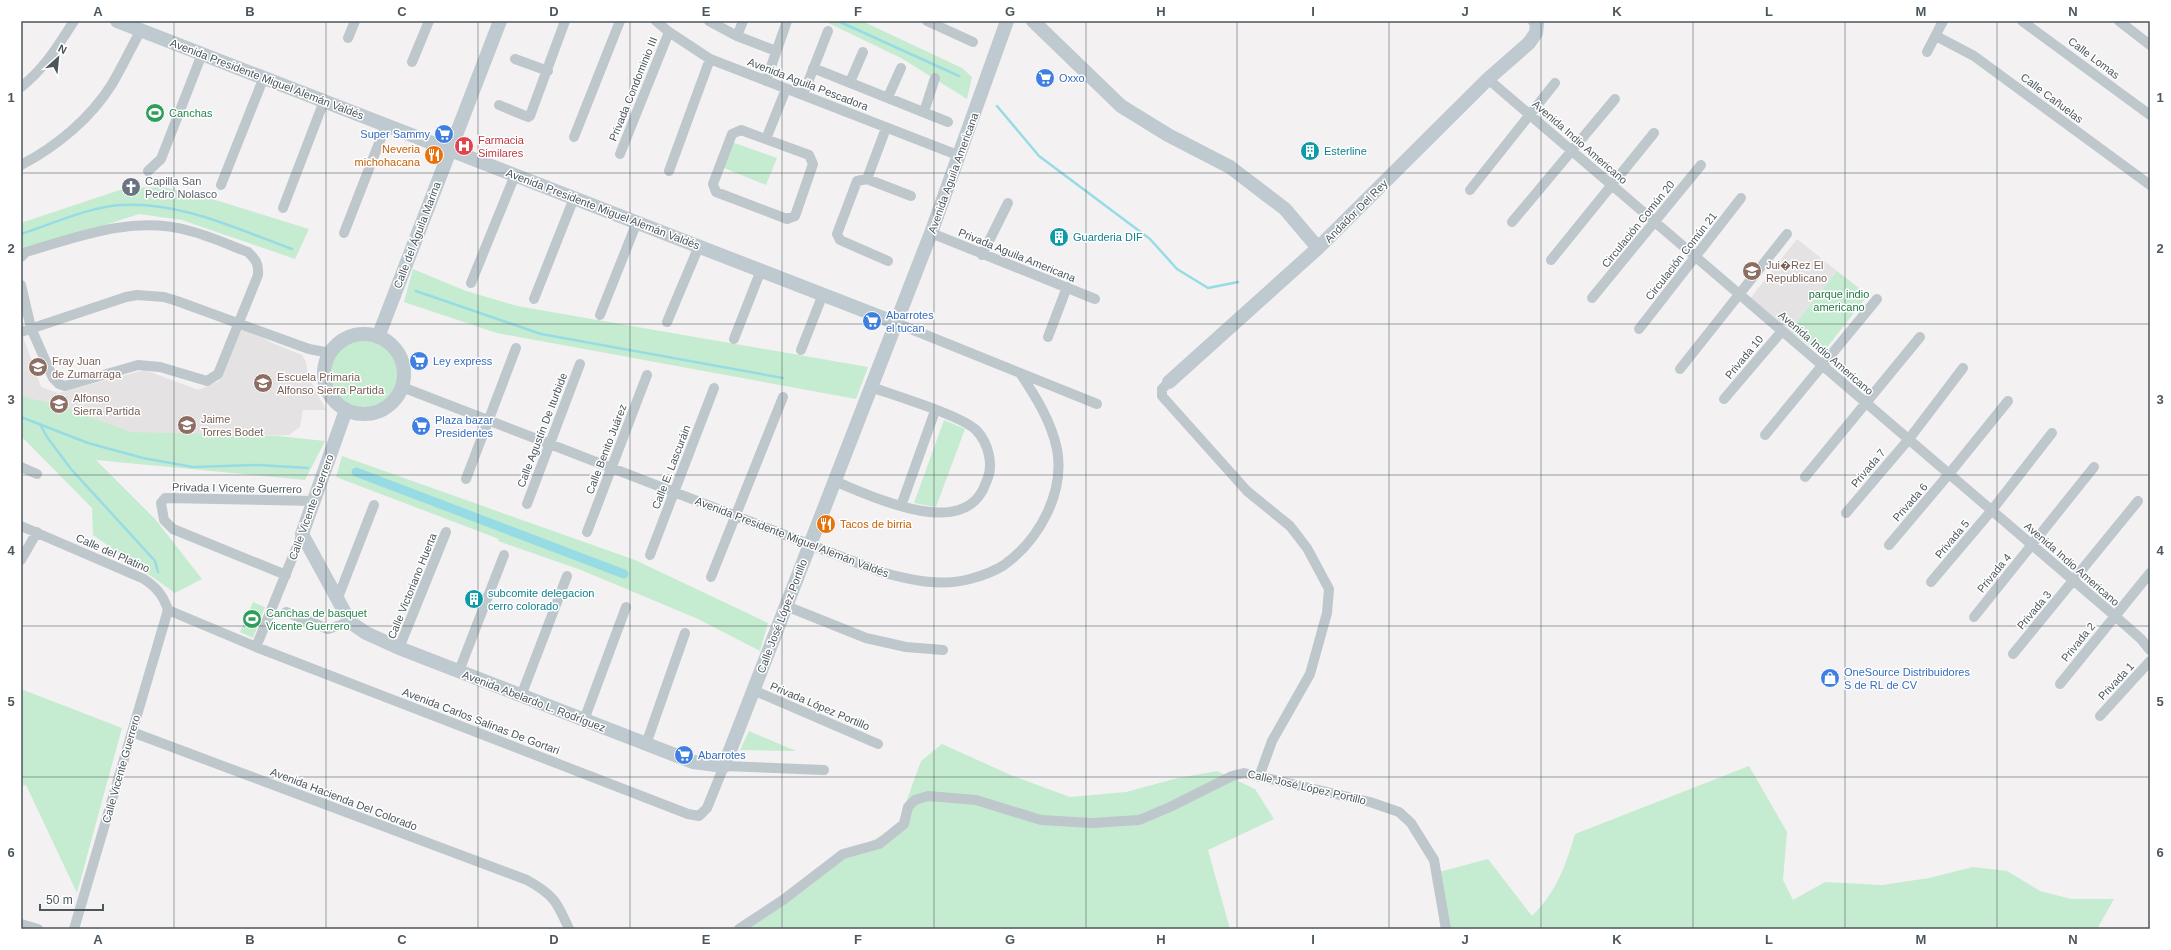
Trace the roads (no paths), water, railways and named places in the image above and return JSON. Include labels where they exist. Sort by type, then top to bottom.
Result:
[{"type":"street","points":[[21,87],[36,75],[52,55],[74,21]]},
{"type":"street","name":"Avenida Presidente Miguel Alemán Valdés","points":[[117,21],[823,294],[1098,404]]},
{"type":"street","points":[[348,38],[355,21]]},
{"type":"street","points":[[412,62],[429,21]]},
{"type":"street","name":"Calle del Águila Marina","points":[[378,337],[449,149],[500,21]]},
{"type":"street","points":[[574,137],[620,21]]},
{"type":"street","name":"Avenida Aguila Pescadora","points":[[656,21],[669,32],[710,59],[960,156]]},
{"type":"street","points":[[709,21],[737,36],[776,51]]},
{"type":"street","points":[[737,36],[743,21]]},
{"type":"street","points":[[766,81],[787,21]]},
{"type":"street","points":[[927,21],[950,26],[973,42]]},
{"type":"street","name":"Avenida Aguila Americana","points":[[896,323],[960,156],[1007,21]]},
{"type":"street","points":[[1033,21],[1121,106],[1168,135],[1230,167],[1285,209],[1318,248]]},
{"type":"street","points":[[1928,52],[1943,21]]},
{"type":"street","name":"Calle Lomas","points":[[2022,21],[2150,115]]},
{"type":"street","points":[[2119,21],[2150,45]]},
{"type":"street","points":[[499,105],[528,117],[530,116],[548,71],[561,22]]},
{"type":"street","name":"Andador Del Rey","points":[[1169,382],[1318,248],[1488,80],[1529,43],[1536,27]]},
{"type":"street","points":[[21,165],[49,148],[97,105],[112,84],[141,30]]},
{"type":"street","points":[[803,95],[828,31]]},
{"type":"street","name":"Privada Condominio III","points":[[620,154],[669,32]]},
{"type":"street","name":"Calle Cañuelas","points":[[1936,36],[1974,56],[2150,185]]},
{"type":"street","points":[[850,82],[863,52]]},
{"type":"street","points":[[148,171],[160,159],[202,54]]},
{"type":"street","points":[[515,59],[548,71]]},
{"type":"street","points":[[669,171],[710,59]]},
{"type":"street","points":[[813,68],[948,122]]},
{"type":"street","points":[[888,98],[901,68]]},
{"type":"street","points":[[221,185],[264,78]]},
{"type":"street","points":[[924,112],[935,78]]},
{"type":"street","name":"Avenida Indio Americano","points":[[1488,80],[2115,616],[2146,640]]},
{"type":"street","points":[[1470,190],[1555,83]]},
{"type":"street","points":[[766,139],[786,89]]},
{"type":"street","points":[[1512,222],[1615,99]]},
{"type":"street","points":[[283,208],[324,101]]},
{"type":"street","points":[[344,233],[386,125]]},
{"type":"street","points":[[866,179],[886,128]]},
{"type":"street","points":[[741,130],[766,139],[809,155],[813,160],[814,164],[795,216],[791,219],[787,219],[716,192],[713,188],[713,184],[732,134],[741,130]]},
{"type":"street","points":[[1551,260],[1654,133]]},
{"type":"street","name":"Circulación Común 20","points":[[1592,298],[1701,165]]},
{"type":"street","points":[[471,283],[515,175]]},
{"type":"street","points":[[888,261],[838,237],[856,184],[862,178],[911,196]]},
{"type":"street","points":[[534,299],[574,198]]},
{"type":"street","name":"Circulación Común 21","points":[[1639,329],[1741,198]]},
{"type":"street","points":[[982,255],[1008,203]]},
{"type":"street","points":[[600,315],[637,222]]},
{"type":"street","points":[[21,257],[26,252],[104,228],[137,224],[190,231],[248,252],[255,259],[258,266],[258,275],[218,374],[213,379],[207,381],[160,368],[138,365],[65,386],[59,384],[53,378],[31,328],[21,285]]},
{"type":"street","name":"Privada Aguila Americana","points":[[931,233],[982,255],[1095,299]]},
{"type":"street","points":[[1680,369],[1787,234]]},
{"type":"street","points":[[667,322],[699,246]]},
{"type":"street","points":[[734,339],[761,270]]},
{"type":"street","points":[[1048,337],[1067,287]]},
{"type":"street","points":[[801,350],[823,294]]},
{"type":"street","points":[[21,332],[137,295],[164,297],[239,322],[309,349],[330,353]]},
{"type":"street","points":[[1765,435],[1877,299]]},
{"type":"street","name":"Calle José López Portillo","points":[[699,816],[707,808],[724,766],[896,323]]},
{"type":"street","name":"Privada 10","points":[[1724,399],[1782,331]]},
{"type":"street","points":[[356,335],[378,337],[395,348],[400,357],[404,377],[402,387],[397,397],[389,406],[380,412],[357,414],[346,410],[333,400],[325,385],[324,369],[330,353],[341,342],[356,335]]},
{"type":"street","points":[[1805,477],[1920,337]]},
{"type":"street","points":[[466,480],[516,348]]},
{"type":"street","name":"Calle Agustín De Iturbide","points":[[526,504],[580,364]]},
{"type":"street","name":"Privada 7","points":[[1846,513],[1908,439],[1964,368]]},
{"type":"street","name":"Avenida Presidente Miguel Alemán Valdés","points":[[402,387],[881,572],[909,580],[934,583],[969,579],[1004,565],[1020,551],[1044,522],[1055,494],[1058,467],[1056,449],[1047,418],[1020,373]]},
{"type":"street","name":"Calle Benito Juárez","points":[[587,532],[647,375]]},
{"type":"street","points":[[1169,382],[1162,389],[1162,396],[1247,491],[1290,526],[1307,548],[1329,589],[1327,613],[1310,674],[1272,741],[1259,777]]},
{"type":"street","points":[[834,481],[901,506],[943,514],[964,509],[981,494],[990,474],[989,451],[977,431],[960,419],[871,387]]},
{"type":"street","name":"Calle E. Lascuráin","points":[[650,555],[714,388]]},
{"type":"street","points":[[711,577],[783,397]]},
{"type":"street","name":"Privada 6","points":[[1889,545],[2008,401]]},
{"type":"street","name":"Calle Vicente Guerrero","points":[[256,647],[302,534],[346,410]]},
{"type":"street","points":[[901,506],[935,411]]},
{"type":"street","name":"Privada 5","points":[[1931,582],[1992,510],[2052,433]]},
{"type":"street","name":"Privada 4","points":[[1974,616],[2033,545],[2094,467]]},
{"type":"street","points":[[21,468],[37,474]]},
{"type":"street","name":"Privada I Vicente Guerrero","points":[[286,575],[173,529],[164,520],[161,503],[165,498],[314,501]]},
{"type":"street","name":"Privada 3","points":[[2013,654],[2138,501]]},
{"type":"street","points":[[337,600],[374,505]]},
{"type":"street","name":"Calle del Platino","points":[[21,526],[144,579],[156,587],[164,596],[168,610]]},
{"type":"street","points":[[21,560],[37,532]]},
{"type":"street","name":"Calle Victoriano Huerta","points":[[399,648],[446,532]]},
{"type":"street","name":"Avenida Abelardo L. Rodríguez","points":[[302,534],[350,622],[366,633],[459,672],[694,762],[724,766]]},
{"type":"street","points":[[459,672],[504,555]]},
{"type":"street","name":"Privada 2","points":[[2060,684],[2150,573]]},
{"type":"street","points":[[521,696],[567,576]]},
{"type":"street","points":[[786,606],[866,638],[906,647],[943,650]]},
{"type":"street","points":[[584,720],[626,607]]},
{"type":"street","points":[[168,610],[256,647]]},
{"type":"street","name":"Calle Vicente Guerrero","points":[[74,929],[168,610]]},
{"type":"street","points":[[286,612],[328,629],[350,622]]},
{"type":"street","points":[[646,744],[685,633]]},
{"type":"street","points":[[2146,640],[2150,650]]},
{"type":"street","name":"Avenida Carlos Salinas De Gortari","points":[[256,647],[688,814],[699,816]]},
{"type":"street","name":"Privada 1","points":[[2100,716],[2150,662]]},
{"type":"street","name":"Privada López Portillo","points":[[753,690],[878,744]]},
{"type":"street","name":"Avenida Hacienda Del Colorado","points":[[132,732],[527,880],[546,890],[558,906],[569,929]]},
{"type":"street","points":[[724,766],[824,770]]},
{"type":"street","name":"Calle José López Portillo","points":[[739,929],[783,900],[843,854],[879,844],[904,824],[908,807],[912,803],[928,796],[976,800],[1041,820],[1092,823],[1139,820],[1170,808],[1232,776],[1244,773],[1370,802],[1399,812],[1411,823],[1434,860],[1446,929]]},
{"type":"street","points":[[21,924],[38,929]]},
{"type":"waterway","points":[[838,21],[959,76]]},
{"type":"waterway","points":[[997,106],[1039,156],[1150,239],[1177,269],[1208,288],[1238,282]]},
{"type":"waterway","points":[[21,234],[71,216],[96,209],[109,206],[143,205],[165,207],[208,218],[292,249]]},
{"type":"waterway","points":[[416,291],[541,334],[783,378]]},
{"type":"waterway","points":[[21,417],[88,443],[143,458],[193,467],[258,465],[308,468]]},
{"type":"waterway","points":[[40,424],[47,437],[71,469],[155,561],[158,572]]},
{"type":"waterway","points":[[356,472],[624,574]]},
{"type":"place","name":"Oxxo","points":[[1045,78]]},
{"type":"place","name":"Canchas","points":[[155,113]]},
{"type":"place","name":"Super Sammy","points":[[444,134]]},
{"type":"place","name":"Farmacia Similares","points":[[464,146]]},
{"type":"place","name":"Esterline","points":[[1310,151]]},
{"type":"place","name":"Neveria michohacana","points":[[434,155]]},
{"type":"place","name":"Capilla San Pedro Nolasco","points":[[131,187]]},
{"type":"place","name":"Guarderia DIF","points":[[1059,237]]},
{"type":"place","name":"Jui�Rez El Republicano","points":[[1752,271]]},
{"type":"place","name":"Abarrotes el tucan","points":[[872,321]]},
{"type":"place","name":"Ley express","points":[[419,361]]},
{"type":"place","name":"Fray Juan de Zumarraga","points":[[38,367]]},
{"type":"place","name":"Escuela Primaria Alfonso Sierra Partida","points":[[263,383]]},
{"type":"place","name":"Alfonso Sierra Partida","points":[[59,404]]},
{"type":"place","name":"Jaime Torres Bodet","points":[[187,425]]},
{"type":"place","name":"Plaza bazar Presidentes","points":[[421,426]]},
{"type":"place","name":"Tacos de birria","points":[[826,524]]},
{"type":"place","name":"subcomite delegacion cerro colorado","points":[[474,599]]},
{"type":"place","name":"Canchas de basquet Vicente Guerrero","points":[[252,619]]},
{"type":"place","name":"OneSource Distribuidores S de RL de CV","points":[[1830,678]]},
{"type":"place","name":"Abarrotes","points":[[684,755]]},
{"type":"park label","name":"parque indio americano","points":[[1839,300]]}]
